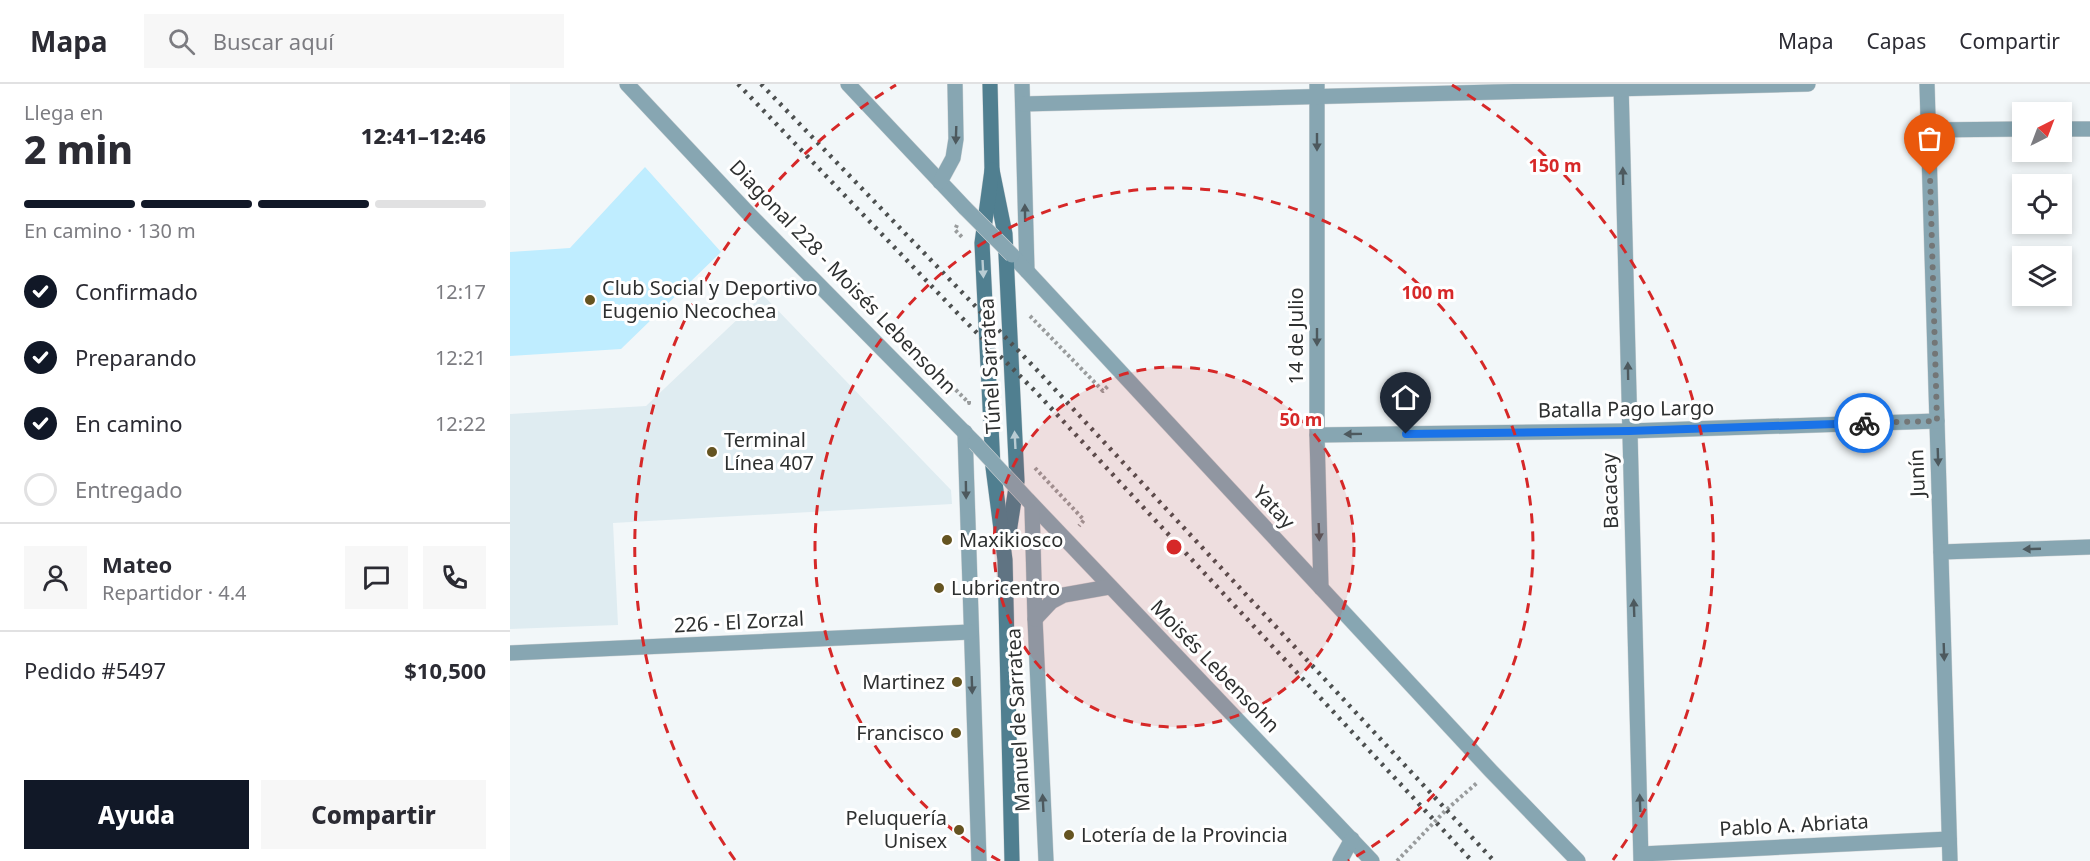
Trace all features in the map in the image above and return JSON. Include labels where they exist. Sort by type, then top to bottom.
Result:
[{"type":"main road","name":"Túnel Sarratea","points":[[990,84],[992,170],[982,243],[993,467],[1005,560],[1012,861]]},
{"type":"main road","name":"Túnel Sarratea","points":[[992,170],[1005,234],[1017,481],[1005,560]]},
{"type":"street","name":"Diagonal 228 - Moisés Lebensohn","points":[[627,84],[748,213],[970,437],[1030,503]]},
{"type":"street","name":"Yatay","points":[[848,84],[940,183],[1012,255],[1491,771],[1578,861]]},
{"type":"street","points":[[940,183],[953,158],[956,140],[955,84]]},
{"type":"street","points":[[1022,84],[1027,272]]},
{"type":"street","points":[[1023,105],[1317,90],[1808,84]]},
{"type":"street","name":"Junín","points":[[1927,84],[1950,861]]},
{"type":"street","name":"Bacacay","points":[[1621,86],[1641,857]]},
{"type":"street","name":"14 de Julio","points":[[1317,90],[1317,435],[1321,588]]},
{"type":"street","points":[[1929,130],[2012,129]]},
{"type":"street","points":[[2072,129],[2090,129]]},
{"type":"street","name":"Batalla Pago Largo","points":[[1317,435],[1629,431],[1937,421]]},
{"type":"street","points":[[970,437],[970,632],[979,861]]},
{"type":"street","name":"Moisés Lebensohn","points":[[1030,503],[1372,861]]},
{"type":"street","name":"Manuel de Sarratea","points":[[1030,503],[1046,861]]},
{"type":"street","points":[[1941,552],[2090,547]]},
{"type":"street","points":[[1035,619],[1051,602],[1064,595],[1109,587]]},
{"type":"street","name":"226 - El Zorzal","points":[[510,653],[970,632]]},
{"type":"street","name":"Pablo A. Abriata","points":[[1641,857],[1949,838]]},
{"type":"street","points":[[1340,861],[1352,839]]},
{"type":"path","points":[[964,238],[955,230],[965,208]]},
{"type":"path","points":[[1030,316],[1103,391],[1108,386],[1100,378]]},
{"type":"path","points":[[933,399],[948,382],[969,403],[968,391]]},
{"type":"path","points":[[1031,464],[1084,520],[1079,527],[1072,519]]},
{"type":"path","points":[[1397,861],[1446,810],[1491,771]]},
{"type":"shaded area","name":"Club Social y Deportivo Eugenio Necochea","points":[[645,167],[721,252],[621,349],[510,356],[510,252],[570,248]]},
{"type":"shaded area","name":"Terminal Línea 407","points":[[763,295],[951,490],[952,504],[613,523],[618,625],[510,629],[510,414],[646,406]]},
{"type":"railway","points":[[738,84],[1037,393],[1472,861]]},
{"type":"railway","points":[[761,84],[1036,369],[1494,861]]},
{"type":"way so far","points":[[1864,423],[1937,421],[1930,175]]},
{"type":"place","name":"Club Social y Deportivo Eugenio Necochea","points":[[590,300]]},
{"type":"place","name":"Terminal Línea 407","points":[[712,452]]},
{"type":"place","name":"Maxikiosco","points":[[947,540]]},
{"type":"place","name":"Lubricentro","points":[[939,588]]},
{"type":"place","name":"Martinez","points":[[957,682]]},
{"type":"place","name":"Francisco","points":[[956,733]]},
{"type":"place","name":"Peluquería Unisex","points":[[959,830]]},
{"type":"place","name":"Lotería de la Provincia","points":[[1069,835]]},
{"type":"route","points":[[1406,434],[1629,431],[1864,423]]}]
